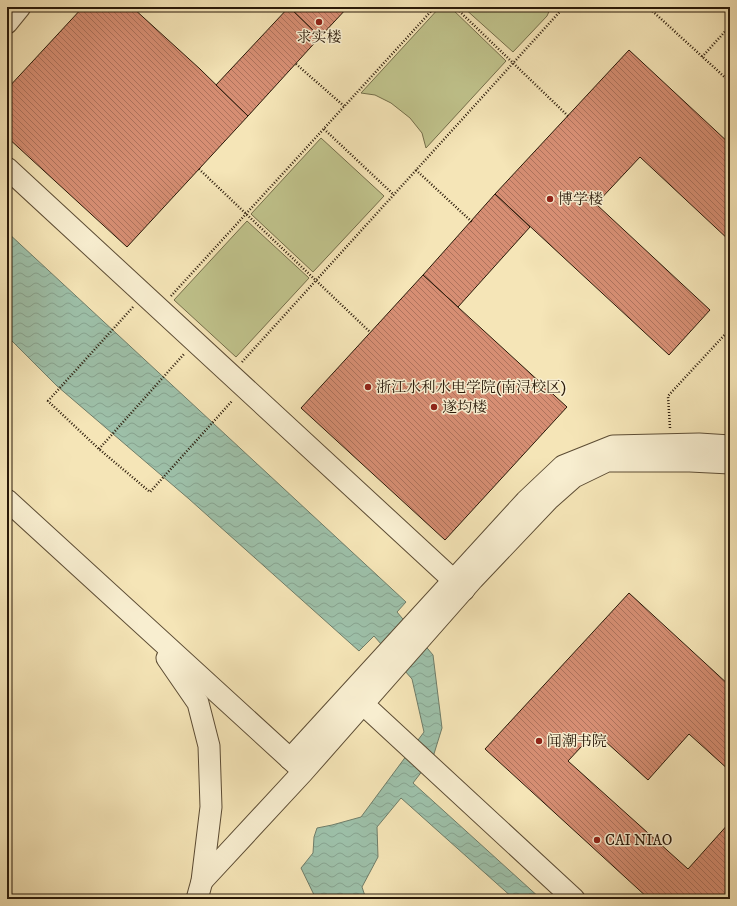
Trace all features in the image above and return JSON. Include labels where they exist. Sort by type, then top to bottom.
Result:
[{"type":"street","points":[[7,23],[20,7]]},
{"type":"street","points":[[7,168],[458,585]]},
{"type":"street","points":[[200,890],[297,765],[458,585],[526,501],[563,466],[613,446],[699,444],[730,446]]},
{"type":"street","points":[[458,585],[574,477],[607,461],[690,461],[730,464]]},
{"type":"street","points":[[7,500],[297,765]]},
{"type":"street","points":[[145,626],[198,703],[209,746],[211,807],[200,890]]},
{"type":"street","points":[[357,698],[574,899]]},
{"type":"path","points":[[159,309],[435,7]]},
{"type":"path","points":[[455,7],[568,116]]},
{"type":"path","points":[[144,295],[48,401],[150,492],[317,280],[564,7]]},
{"type":"path","points":[[648,7],[730,82]]},
{"type":"path","points":[[702,57],[730,26]]},
{"type":"path","points":[[296,64],[344,106]]},
{"type":"path","points":[[324,129],[394,195]]},
{"type":"path","points":[[199,169],[370,332]]},
{"type":"path","points":[[416,170],[472,222]]},
{"type":"path","points":[[671,445],[668,396],[730,329]]},
{"type":"path","points":[[99,448],[195,342]]},
{"type":"shaded area","points":[[440,7],[450,7],[506,61],[426,148],[422,133],[410,118],[391,103],[375,95],[361,93]]},
{"type":"shaded area","points":[[463,7],[551,7],[547,16],[513,52]]},
{"type":"shaded area","points":[[321,138],[384,196],[313,272],[251,214]]},
{"type":"shaded area","points":[[247,221],[309,278],[236,357],[174,300]]},
{"type":"water","points":[[7,232],[406,602],[397,612],[433,655],[442,728],[433,757],[413,783],[541,899],[514,899],[401,798],[377,827],[378,857],[362,887],[366,899],[316,899],[301,868],[313,853],[314,837],[317,828],[361,817],[424,732],[412,679],[374,636],[359,651],[189,499],[57,386],[7,336]]},
{"type":"building","points":[[83,7],[132,7],[200,69],[248,116],[127,247],[7,137],[7,89]]},
{"type":"building","name":"求实楼","points":[[289,7],[348,7],[320,37]]},
{"type":"building","points":[[289,7],[320,37],[248,116],[216,85]]},
{"type":"building","name":"博学楼","points":[[629,50],[730,144],[730,241],[640,157],[596,204],[710,310],[669,355],[495,194]]},
{"type":"building","points":[[495,194],[530,227],[458,307],[423,275]]},
{"type":"building","name":"遂均楼","points":[[423,275],[567,407],[445,540],[301,408]]},
{"type":"building","name":"闻潮书院","points":[[629,593],[730,686],[730,771],[689,734],[648,780],[595,732],[568,761],[688,869],[730,822],[730,893],[724,899],[649,899],[485,749]]},
{"type":"place","name":"求实楼","points":[[319,22]]},
{"type":"place","name":"博学楼","points":[[550,199]]},
{"type":"place","name":"浙江水利水电学院(南浔校区)","points":[[368,387]]},
{"type":"place","name":"遂均楼","points":[[434,407]]},
{"type":"place","name":"闻潮书院","points":[[539,741]]},
{"type":"place","name":"CAI NIAO","points":[[597,840]]}]
